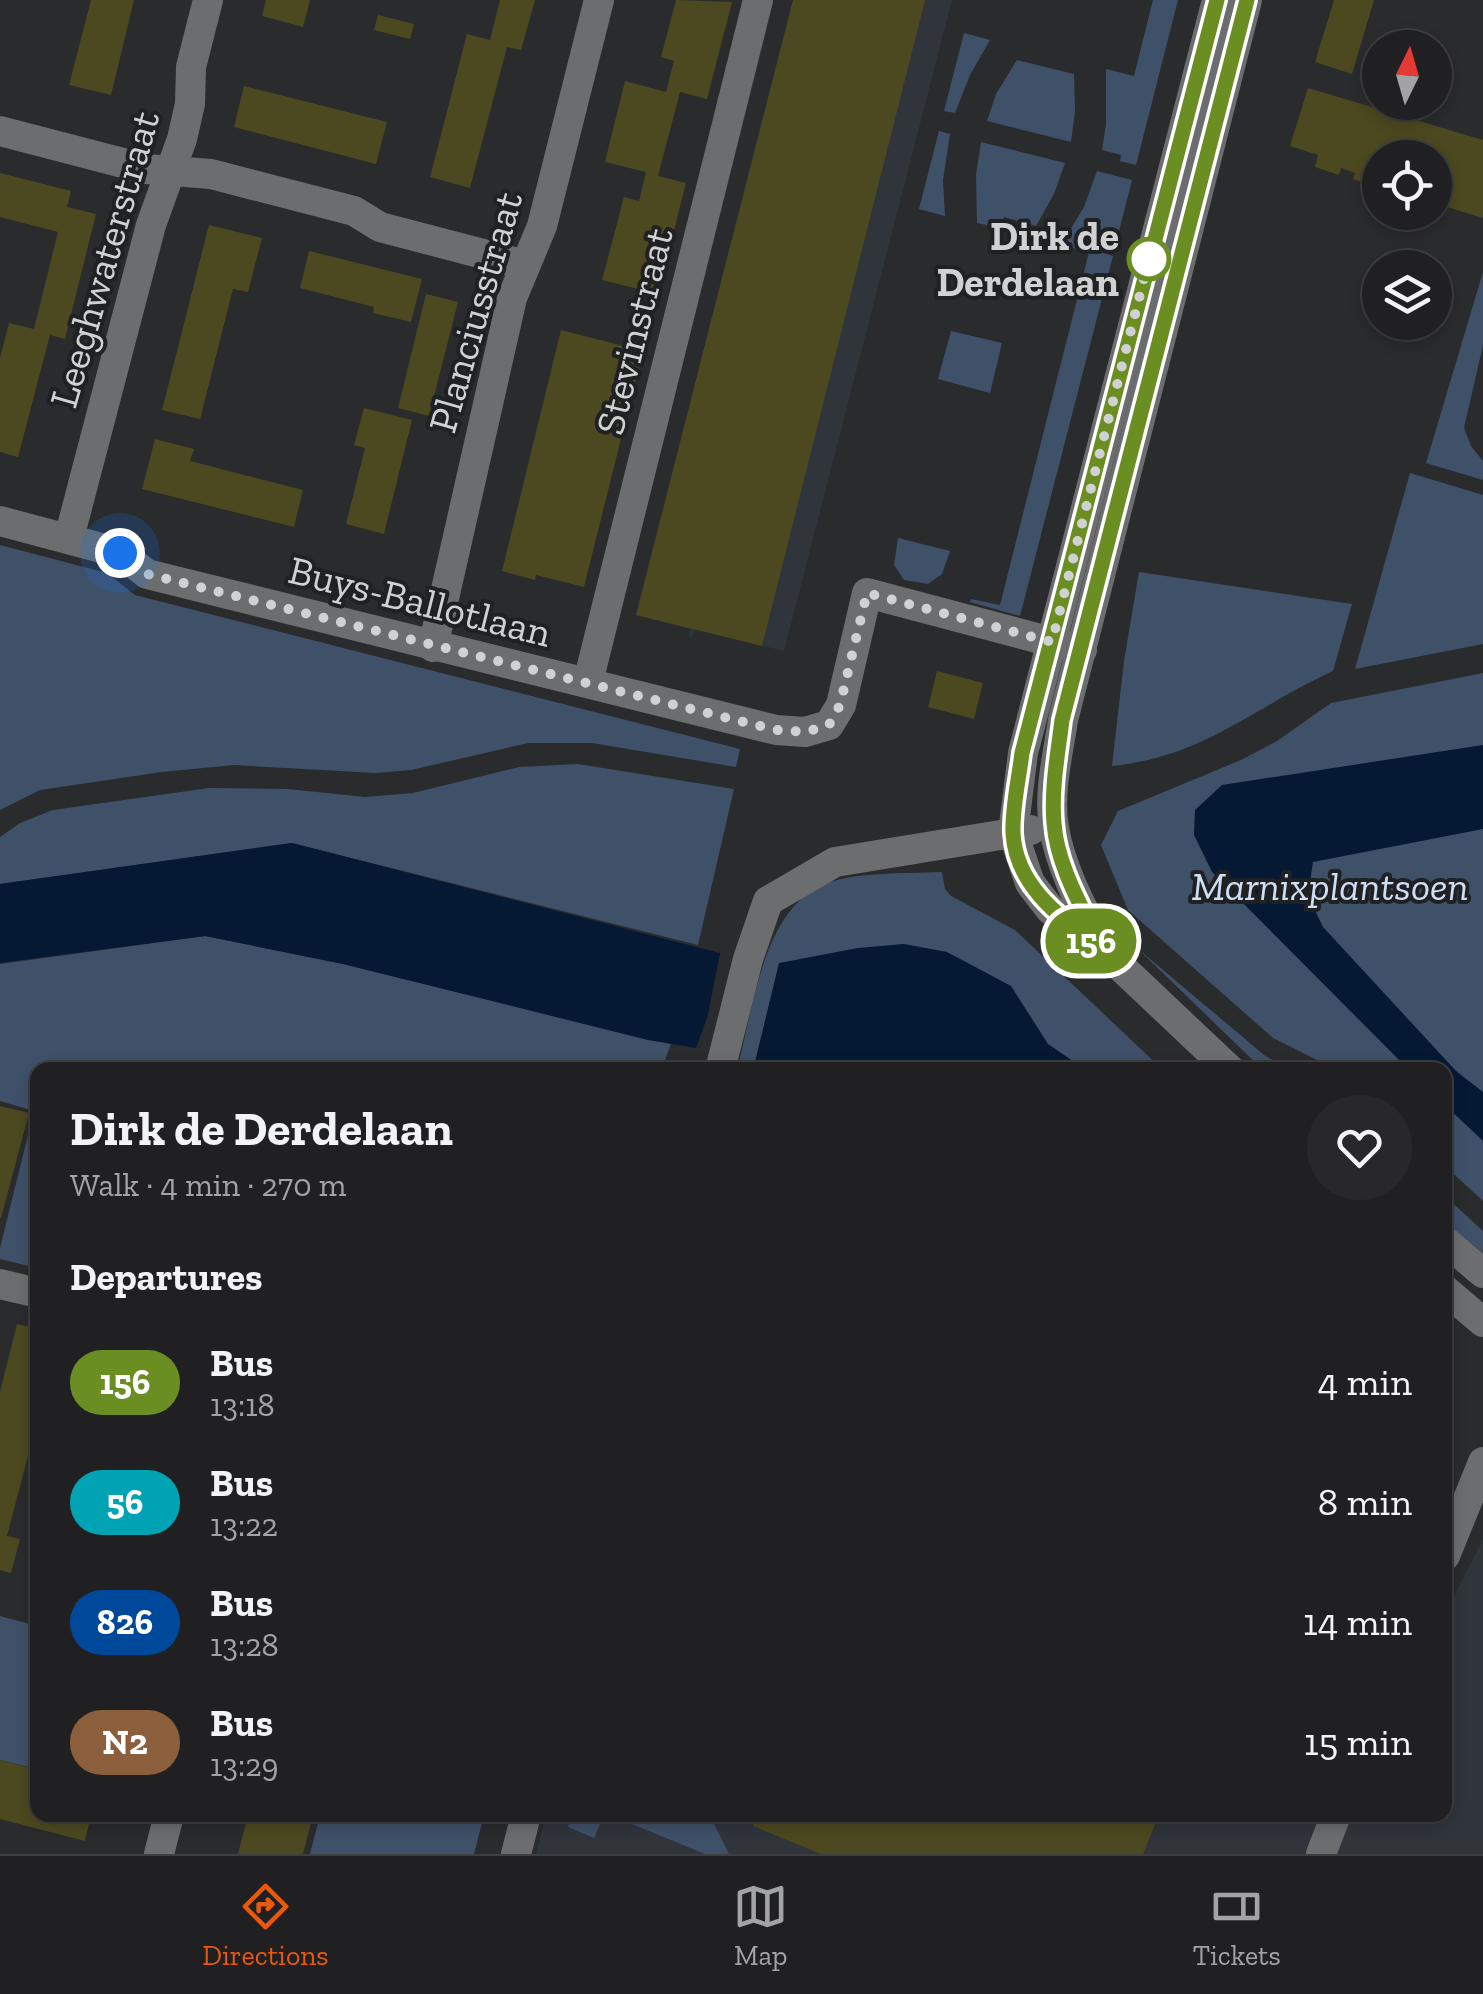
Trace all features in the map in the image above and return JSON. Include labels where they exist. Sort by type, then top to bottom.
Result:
[{"type":"street","name":"Leeghwaterstraat","points":[[69,538],[151,226],[190,104],[192,67],[208,0]]},
{"type":"street","name":"Planciusstraat","points":[[433,647],[512,298],[542,226],[599,0]]},
{"type":"street","name":"Stevinstraat","points":[[588,682],[758,0]]},
{"type":"street","points":[[1217,0],[1022,753],[1013,832],[1030,883],[1050,909],[1102,949],[1222,1062]]},
{"type":"street","points":[[1102,949],[1064,867],[1054,826],[1062,720],[1247,0]]},
{"type":"street","points":[[0,131],[146,169],[211,174],[354,210],[380,226],[525,265]]},
{"type":"street","name":"Buys-Ballotlaan","points":[[0,521],[120,553],[147,574],[776,730],[806,732],[829,725],[840,705],[867,593],[1052,642]]},
{"type":"street","points":[[1052,642],[1082,650]]},
{"type":"street","points":[[722,1062],[748,959],[768,901],[835,862],[1054,826]]},
{"type":"street","points":[[1452,1247],[1483,1273]]},
{"type":"street","points":[[0,1284],[30,1291]]},
{"type":"street","points":[[1452,1296],[1483,1322]]},
{"type":"street","points":[[1452,1539],[1483,1462]]},
{"type":"street","points":[[159,1854],[167,1822]]},
{"type":"street","points":[[516,1854],[524,1822]]},
{"type":"street","points":[[1321,1854],[1333,1822]]},
{"type":"shaded area","points":[[793,0],[952,0],[784,651],[695,629],[689,637],[690,629],[636,615]]},
{"type":"shaded area","points":[[1483,745],[1483,829],[1313,862],[1308,896],[1323,927],[1448,1062],[1401,1062],[1212,872],[1194,835],[1195,810],[1222,785]]},
{"type":"shaded area","points":[[292,843],[720,953],[708,1015],[696,1048],[648,1040],[343,964],[205,936],[0,963],[0,884]]},
{"type":"shaded area","points":[[904,944],[947,952],[1011,986],[1048,1044],[1074,1062],[755,1062],[779,963]]},
{"type":"shaded area","points":[[1452,1067],[1483,1092],[1483,1141],[1452,1112]]},
{"type":"shaded area","points":[[1483,1539],[1483,1854],[536,1854],[544,1822],[1452,1822],[1452,1600]]},
{"type":"green space","points":[[1153,0],[1178,0],[1136,165],[1120,161],[1121,155],[1102,150],[1106,69],[1134,76]]},
{"type":"green space","points":[[964,33],[990,40],[955,113],[944,111]]},
{"type":"green space","points":[[1017,60],[1074,74],[1071,142],[987,121],[996,94]]},
{"type":"green space","points":[[939,131],[950,134],[943,180],[945,216],[919,209]]},
{"type":"green space","points":[[981,142],[1065,163],[1036,226],[1004,217],[1000,228],[977,223],[976,175]]},
{"type":"green space","points":[[1097,171],[1132,180],[1118,235],[1105,232],[1100,252],[1113,256],[1020,616],[970,602],[971,599],[1000,605],[1089,252],[1061,245],[1084,207]]},
{"type":"green space","points":[[1483,272],[1483,345],[1464,428],[1483,461],[1483,480],[1426,463]]},
{"type":"green space","points":[[951,331],[1002,343],[990,393],[938,379]]},
{"type":"green space","points":[[1410,473],[1483,495],[1483,644],[1355,669]]},
{"type":"green space","points":[[898,538],[950,551],[942,574],[928,584],[904,580],[894,565]]},
{"type":"green space","points":[[0,545],[107,573],[135,595],[740,749],[736,767],[592,743],[528,743],[411,770],[376,773],[234,765],[162,772],[40,790],[0,810]]},
{"type":"green space","points":[[1139,572],[1352,604],[1333,671],[1202,741],[1145,761],[1112,766]]},
{"type":"green space","name":"Marnixplantsoen","points":[[1483,673],[1483,1201],[1452,1172],[1452,1062],[1321,1062],[1273,1038],[1128,910],[1101,845],[1118,811],[1241,760],[1277,741],[1331,703]]},
{"type":"green space","points":[[578,764],[734,789],[698,945],[292,843],[0,884],[0,837],[20,823],[53,810],[209,788],[288,789],[365,797],[413,793],[519,767]]},
{"type":"green space","points":[[942,872],[945,889],[951,896],[1015,930],[1155,1062],[739,1062],[762,967],[785,919],[800,900],[820,886],[879,874]]},
{"type":"green space","points":[[205,936],[343,964],[671,1044],[664,1062],[30,1062],[30,1110],[0,1101],[0,964]]},
{"type":"green space","points":[[1137,948],[1276,1062],[1255,1062]]},
{"type":"green space","points":[[30,1127],[30,1266],[0,1259]]},
{"type":"green space","points":[[1452,1202],[1483,1231],[1483,1253],[1452,1228]]},
{"type":"green space","points":[[0,1616],[30,1624],[30,1767],[0,1760]]},
{"type":"green space","points":[[318,1822],[482,1822],[474,1854],[310,1854]]},
{"type":"green space","points":[[569,1822],[601,1822],[594,1838],[568,1827]]},
{"type":"green space","points":[[627,1822],[713,1822],[729,1854],[705,1854]]},
{"type":"building","points":[[91,0],[134,0],[111,95],[69,85]]},
{"type":"building","points":[[266,0],[310,0],[303,27],[262,16]]},
{"type":"building","points":[[500,0],[535,0],[521,50],[507,47],[470,188],[430,177],[467,34],[490,40]]},
{"type":"building","points":[[676,0],[732,2],[707,99],[680,92],[658,176],[686,183],[658,294],[602,280],[624,197],[639,201],[646,172],[605,162],[625,81],[666,92],[674,61],[661,57]]},
{"type":"building","points":[[793,0],[925,0],[762,646],[636,615]]},
{"type":"building","points":[[1334,0],[1374,0],[1352,74],[1315,62]]},
{"type":"building","points":[[378,15],[414,24],[410,39],[374,30]]},
{"type":"building","points":[[244,86],[387,122],[376,164],[234,127]]},
{"type":"building","points":[[1308,88],[1362,104],[1362,120],[1416,120],[1483,140],[1483,218],[1452,209],[1452,140],[1362,140],[1362,182],[1353,179],[1355,173],[1341,168],[1339,175],[1315,167],[1318,155],[1290,146]]},
{"type":"building","points":[[0,173],[71,191],[67,207],[96,214],[65,339],[50,335],[18,457],[0,452],[0,358],[9,323],[34,329],[58,232],[0,217]]},
{"type":"building","points":[[209,225],[262,238],[248,292],[233,289],[200,419],[162,410]]},
{"type":"building","points":[[309,251],[422,279],[411,322],[373,313],[374,307],[300,288]]},
{"type":"building","points":[[426,294],[458,302],[429,416],[398,408]]},
{"type":"building","points":[[561,330],[643,351],[584,587],[502,571]]},
{"type":"building","points":[[364,408],[412,420],[384,534],[346,524],[365,448],[354,445]]},
{"type":"building","points":[[155,439],[194,449],[190,461],[303,490],[294,527],[142,489]]},
{"type":"building","points":[[937,671],[983,683],[974,719],[928,707]]},
{"type":"building","points":[[0,1106],[29,1113],[1,1218],[0,1218]]},
{"type":"building","points":[[17,1324],[30,1327],[30,1448],[7,1536],[20,1539],[11,1573],[0,1570],[0,1392]]},
{"type":"building","points":[[0,1760],[30,1768],[30,1822],[89,1822],[85,1841],[0,1819]]},
{"type":"building","points":[[246,1822],[311,1822],[303,1854],[238,1854]]},
{"type":"building","points":[[754,1822],[1156,1822],[1143,1854],[821,1854],[753,1826]]},
{"type":"bus line","name":"156","points":[[1217,0],[1022,753],[1013,832],[1019,858],[1030,883],[1050,909],[1102,949],[1064,867],[1054,826],[1062,720],[1247,0]]},
{"type":"place","name":"Dirk de Derdelaan","points":[[1149,259]]},
{"type":"route","points":[[120,553],[147,574],[776,730],[806,732],[829,725],[840,705],[867,593],[1052,642],[1149,259]]}]
